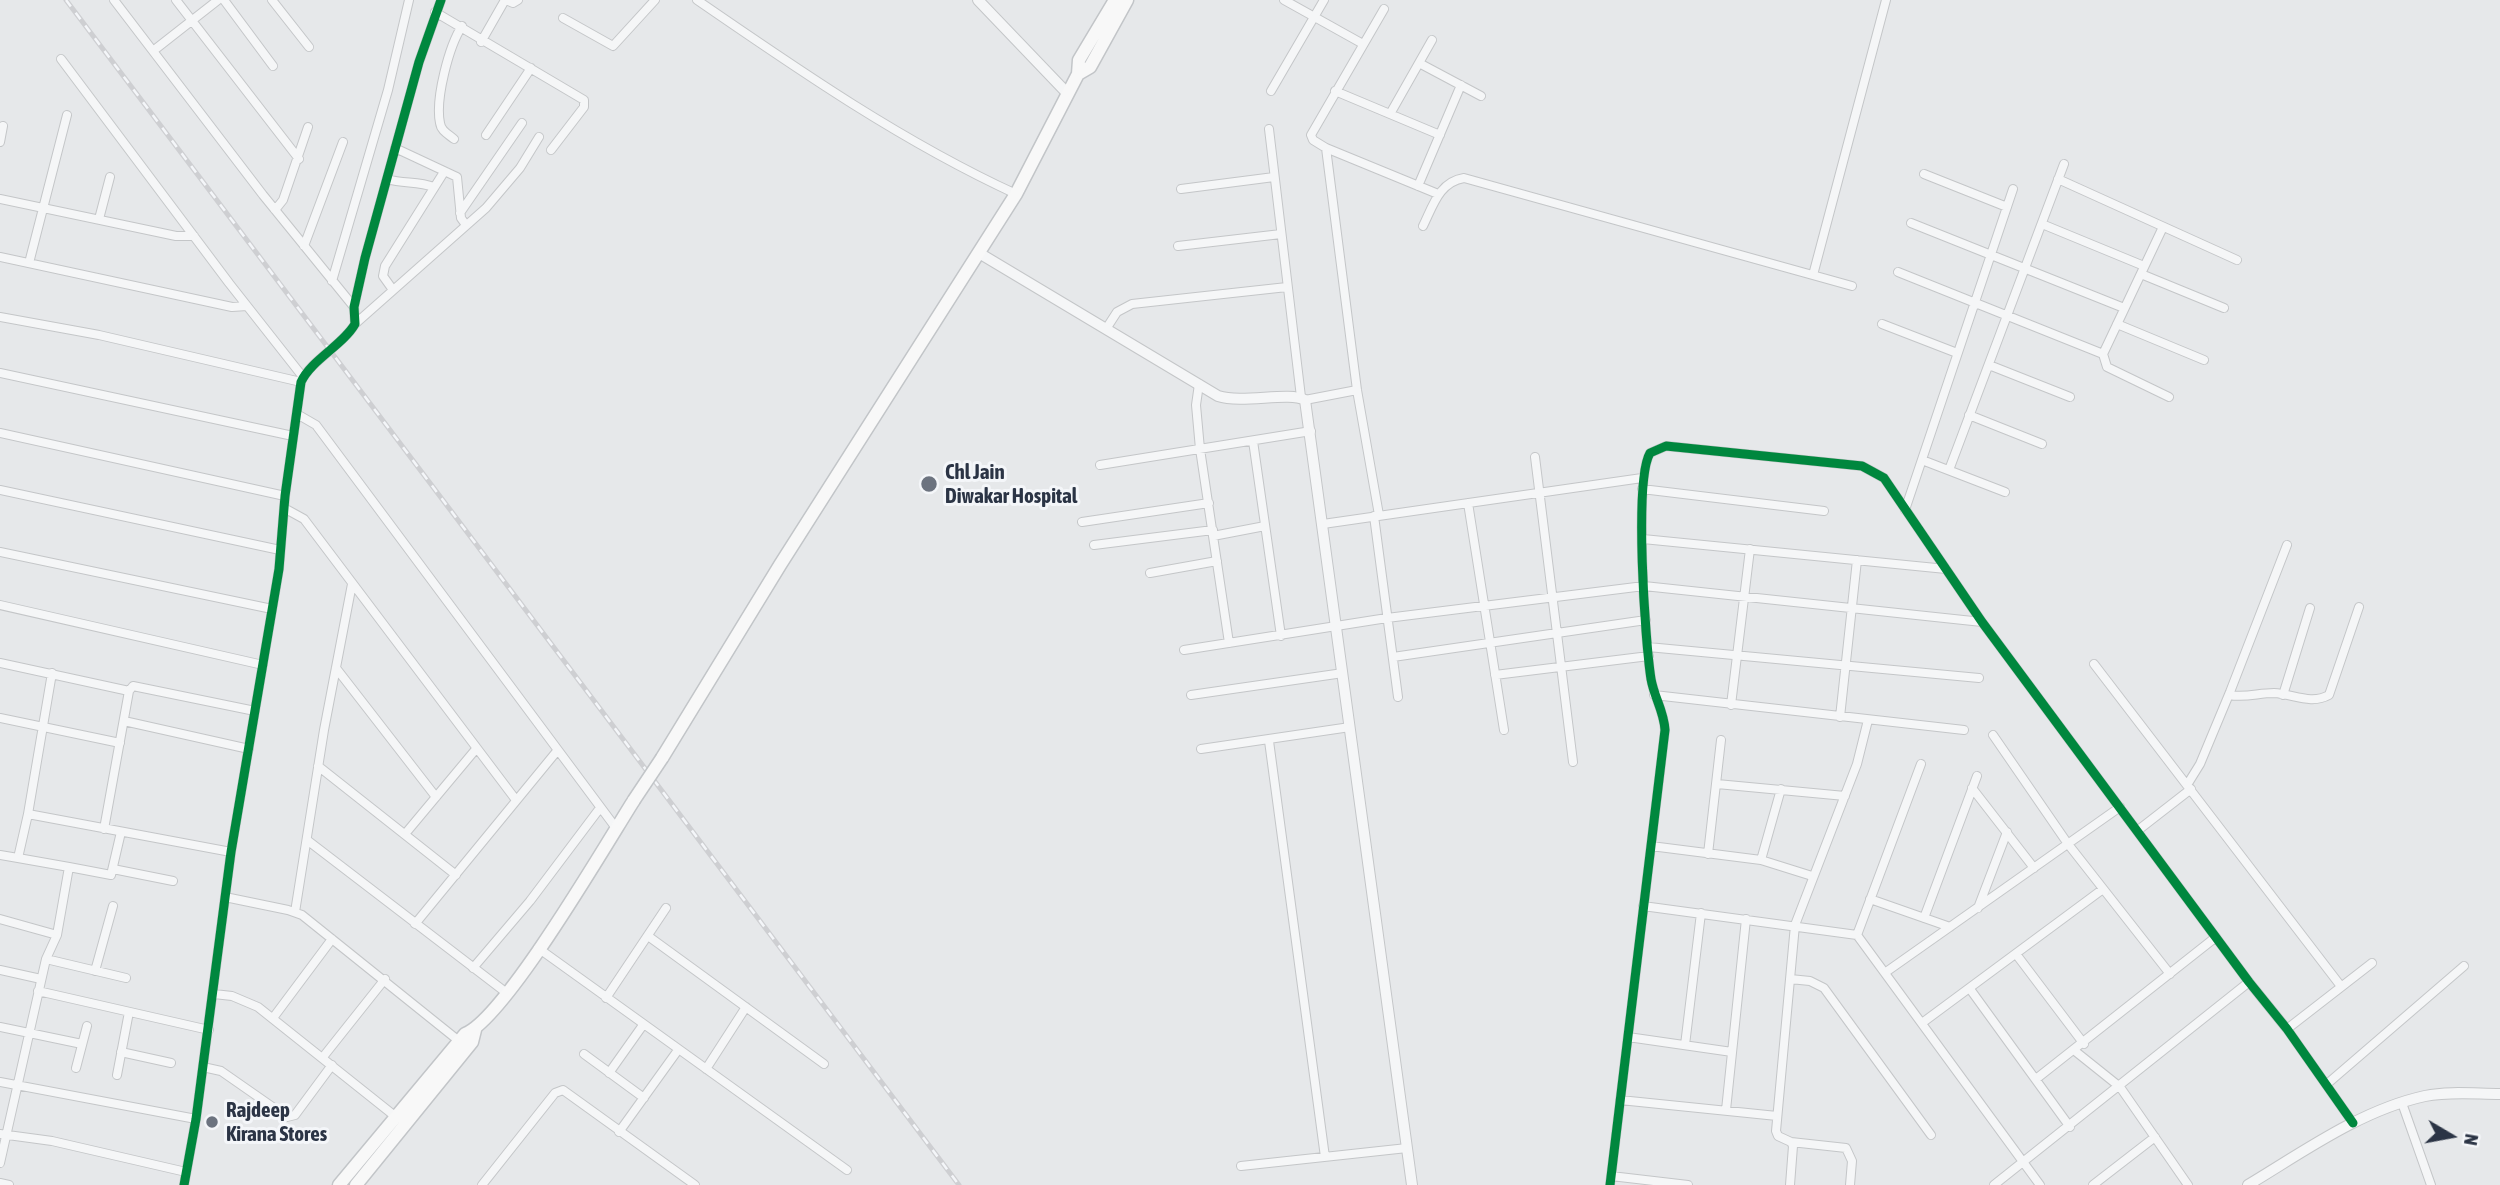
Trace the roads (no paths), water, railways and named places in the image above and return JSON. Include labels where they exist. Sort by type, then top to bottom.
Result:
[{"type":"main road","points":[[340,1185],[459,1041],[475,1030],[508,994],[662,758],[780,565],[1016,194],[1078,74],[1079,60],[1115,0]]},
{"type":"main road","points":[[1078,74],[1090,67],[1127,0]]},
{"type":"main road","points":[[356,1185],[472,1042],[475,1030]]},
{"type":"street","points":[[114,0],[275,210],[354,307]]},
{"type":"street","points":[[176,0],[299,159]]},
{"type":"street","points":[[153,51],[218,0]]},
{"type":"street","points":[[224,0],[273,66]]},
{"type":"street","points":[[272,0],[309,47]]},
{"type":"street","points":[[332,281],[368,164],[409,0]]},
{"type":"street","points":[[355,324],[354,307],[395,148],[435,12],[441,0]]},
{"type":"street","points":[[563,18],[612,46],[655,0]]},
{"type":"street","points":[[697,0],[884,124],[941,158],[1016,194]]},
{"type":"street","points":[[978,0],[1067,93]]},
{"type":"street","points":[[1284,0],[1363,44]]},
{"type":"street","points":[[1271,91],[1324,0]]},
{"type":"street","points":[[1813,275],[1886,0]]},
{"type":"street","points":[[481,41],[510,1]]},
{"type":"street","points":[[1384,9],[1311,135],[1313,140],[1326,148],[1438,194]]},
{"type":"street","points":[[435,12],[585,103],[551,150]]},
{"type":"street","points":[[454,139],[445,132],[439,121],[445,72],[462,26]]},
{"type":"street","points":[[1390,114],[1432,40]]},
{"type":"street","points":[[61,59],[302,379]]},
{"type":"street","points":[[1419,63],[1480,96]]},
{"type":"street","points":[[486,135],[531,68]]},
{"type":"street","points":[[1418,186],[1461,85]]},
{"type":"street","points":[[1335,91],[1440,135]]},
{"type":"street","points":[[29,263],[67,116]]},
{"type":"street","points":[[460,213],[522,123]]},
{"type":"street","points":[[0,142],[3,126]]},
{"type":"street","points":[[275,210],[283,200],[309,127]]},
{"type":"street","points":[[1269,129],[1287,287],[1303,399],[1311,431],[1412,1185]]},
{"type":"street","points":[[184,1185],[209,1030],[231,852],[272,609],[302,379],[355,324],[505,187],[539,137]]},
{"type":"street","points":[[304,246],[343,142]]},
{"type":"street","points":[[395,148],[460,182],[460,213],[466,225]]},
{"type":"street","points":[[1326,148],[1398,697]]},
{"type":"street","points":[[1949,470],[2064,164]]},
{"type":"street","points":[[393,290],[383,276],[385,266],[444,172]]},
{"type":"street","points":[[1924,174],[2007,207]]},
{"type":"street","points":[[99,219],[110,177]]},
{"type":"street","points":[[1181,188],[1274,177]]},
{"type":"street","points":[[1423,226],[1438,194],[1447,184],[1464,178],[1852,286]]},
{"type":"street","points":[[387,179],[403,183],[413,180],[434,187]]},
{"type":"street","points":[[2058,179],[2237,261]]},
{"type":"street","points":[[1905,510],[2013,189]]},
{"type":"street","points":[[0,199],[176,236],[194,236]]},
{"type":"street","points":[[1911,223],[2124,308]]},
{"type":"street","points":[[2042,224],[2224,309]]},
{"type":"street","points":[[2163,227],[2103,355],[2107,367],[2169,397]]},
{"type":"street","points":[[1178,246],[1280,234]]},
{"type":"street","points":[[979,253],[1218,396],[1241,401],[1303,399],[1357,390]]},
{"type":"street","points":[[0,257],[232,307],[247,306]]},
{"type":"street","points":[[1898,272],[2103,355]]},
{"type":"street","points":[[1106,329],[1117,312],[1132,304],[1287,287]]},
{"type":"street","points":[[0,317],[100,335],[302,379]]},
{"type":"street","points":[[1882,324],[1958,353]]},
{"type":"street","points":[[2117,324],[2204,360]]},
{"type":"street","points":[[1989,365],[2070,397]]},
{"type":"street","points":[[0,373],[293,436]]},
{"type":"street","points":[[1199,384],[1196,405],[1200,449],[1229,643]]},
{"type":"street","points":[[297,414],[316,425],[616,828]]},
{"type":"street","points":[[1969,415],[2042,444]]},
{"type":"street","points":[[1100,466],[1311,431]]},
{"type":"street","points":[[0,433],[285,496]]},
{"type":"street","points":[[1253,441],[1281,636]]},
{"type":"street","points":[[1688,1185],[1611,1180],[1665,730],[1662,710],[1654,695],[1646,620],[1642,478],[1650,453],[1666,446],[1862,466],[1884,478],[1982,622],[2249,982],[2287,1029],[2353,1123]]},
{"type":"street","points":[[1535,457],[1573,762]]},
{"type":"street","points":[[1922,460],[2005,492]]},
{"type":"street","points":[[1323,524],[1642,478]]},
{"type":"street","points":[[1642,489],[1824,511]]},
{"type":"street","points":[[0,490],[280,550]]},
{"type":"street","points":[[1083,522],[1209,503]]},
{"type":"street","points":[[1468,503],[1504,730]]},
{"type":"street","points":[[284,508],[304,519],[516,800]]},
{"type":"street","points":[[1094,545],[1265,526]]},
{"type":"street","points":[[1643,539],[1946,569]]},
{"type":"street","points":[[2137,831],[2189,787],[2229,695],[2287,545]]},
{"type":"street","points":[[1731,705],[1750,549]]},
{"type":"street","points":[[0,552],[272,609]]},
{"type":"street","points":[[1840,717],[1857,560]]},
{"type":"street","points":[[1150,573],[1217,561]]},
{"type":"street","points":[[295,912],[318,766],[352,584]]},
{"type":"street","points":[[1184,650],[1387,618],[1644,586],[1982,622]]},
{"type":"street","points":[[0,605],[263,665]]},
{"type":"street","points":[[2229,695],[2283,695],[2320,699],[2329,695],[2359,607]]},
{"type":"street","points":[[2283,695],[2310,608]]},
{"type":"street","points":[[1393,657],[1646,620]]},
{"type":"street","points":[[1495,675],[1649,651],[1738,654],[1979,678]]},
{"type":"street","points":[[0,663],[130,691]]},
{"type":"street","points":[[2094,664],[2340,985]]},
{"type":"street","points":[[336,668],[436,797]]},
{"type":"street","points":[[18,858],[52,673]]},
{"type":"street","points":[[1191,695],[1343,673]]},
{"type":"street","points":[[104,829],[130,691],[138,684],[255,711]]},
{"type":"street","points":[[1654,695],[1964,730]]},
{"type":"street","points":[[0,718],[120,743]]},
{"type":"street","points":[[1850,1185],[1852,1161],[1846,1148],[1791,1142],[1777,1136],[1777,1116],[1795,925],[1845,796],[1868,720]]},
{"type":"street","points":[[124,721],[249,749]]},
{"type":"street","points":[[1201,749],[1350,727]]},
{"type":"street","points":[[1993,735],[2068,844],[2170,974]]},
{"type":"street","points":[[1708,854],[1721,740]]},
{"type":"street","points":[[1269,741],[1325,1157]]},
{"type":"street","points":[[405,834],[476,749]]},
{"type":"street","points":[[415,924],[557,751]]},
{"type":"street","points":[[1857,935],[1921,764]]},
{"type":"street","points":[[318,766],[456,875]]},
{"type":"street","points":[[1924,918],[1977,776]]},
{"type":"street","points":[[1717,784],[1845,796]]},
{"type":"street","points":[[1972,788],[2034,868]]},
{"type":"street","points":[[1761,860],[1780,789]]},
{"type":"street","points":[[473,968],[530,901],[600,807]]},
{"type":"street","points":[[1886,972],[2120,807]]},
{"type":"street","points":[[28,814],[231,852]]},
{"type":"street","points":[[0,855],[111,876],[121,832]]},
{"type":"street","points":[[1978,908],[2007,832]]},
{"type":"street","points":[[307,840],[508,994]]},
{"type":"street","points":[[1651,846],[1761,860],[1812,876]]},
{"type":"street","points":[[0,1163],[3,1135],[31,1034],[46,959],[57,935],[69,867]]},
{"type":"street","points":[[113,869],[173,881]]},
{"type":"street","points":[[1922,1023],[2103,889]]},
{"type":"street","points":[[225,897],[295,912],[385,979],[459,1041]]},
{"type":"street","points":[[1870,900],[1950,927]]},
{"type":"street","points":[[95,971],[113,906]]},
{"type":"street","points":[[1643,906],[1857,935],[2040,1185]]},
{"type":"street","points":[[606,998],[666,908]]},
{"type":"street","points":[[1685,1045],[1701,913]]},
{"type":"street","points":[[0,919],[57,935]]},
{"type":"street","points":[[1726,1110],[1746,919]]},
{"type":"street","points":[[648,936],[824,1064]]},
{"type":"street","points":[[2036,1079],[2084,1044],[2216,937]]},
{"type":"street","points":[[273,1018],[332,939]]},
{"type":"street","points":[[538,948],[847,1170]]},
{"type":"street","points":[[2016,954],[2084,1044]]},
{"type":"street","points":[[46,959],[126,978]]},
{"type":"street","points":[[2287,1029],[2340,985],[2372,963]]},
{"type":"street","points":[[2327,1084],[2464,966]]},
{"type":"street","points":[[0,970],[41,979]]},
{"type":"street","points":[[323,1057],[385,979]]},
{"type":"street","points":[[1790,979],[1810,981],[1824,988],[1931,1135]]},
{"type":"street","points":[[1994,1185],[2024,1164],[2249,982]]},
{"type":"street","points":[[1970,989],[2070,1126]]},
{"type":"street","points":[[38,991],[209,1030]]},
{"type":"street","points":[[214,994],[242,999],[273,1018],[396,1117]]},
{"type":"street","points":[[706,1069],[746,1007]]},
{"type":"street","points":[[117,1075],[129,1012]]},
{"type":"street","points":[[609,1073],[643,1025]]},
{"type":"street","points":[[76,1068],[87,1026]]},
{"type":"street","points":[[0,1027],[82,1044]]},
{"type":"street","points":[[1628,1037],[1732,1052]]},
{"type":"street","points":[[619,1132],[678,1051]]},
{"type":"street","points":[[2075,1051],[2120,1087],[2188,1185]]},
{"type":"street","points":[[121,1052],[171,1063]]},
{"type":"street","points":[[584,1054],[644,1098]]},
{"type":"street","points":[[203,1067],[221,1071],[287,1117],[295,1115],[332,1065]]},
{"type":"street","points":[[0,1082],[196,1119]]},
{"type":"street","points":[[482,1185],[558,1090],[566,1091],[695,1185]]},
{"type":"street","points":[[2248,1185],[2353,1123],[2402,1102],[2427,1096],[2500,1094]]},
{"type":"street","points":[[1620,1100],[1777,1116]]},
{"type":"street","points":[[2402,1102],[2431,1185]]},
{"type":"street","points":[[3,1135],[52,1141],[186,1172]]},
{"type":"street","points":[[2093,1185],[2155,1137]]},
{"type":"street","points":[[1790,1185],[1791,1142]]},
{"type":"street","points":[[1241,1166],[1407,1149]]},
{"type":"street","points":[[0,1183],[9,1185]]},
{"type":"railway","points":[[66,0],[959,1185]]},
{"type":"place","name":"Chl Jain Diwakar Hospital","points":[[929,484]]},
{"type":"place","name":"Rajdeep Kirana Stores","points":[[212,1122]]}]
